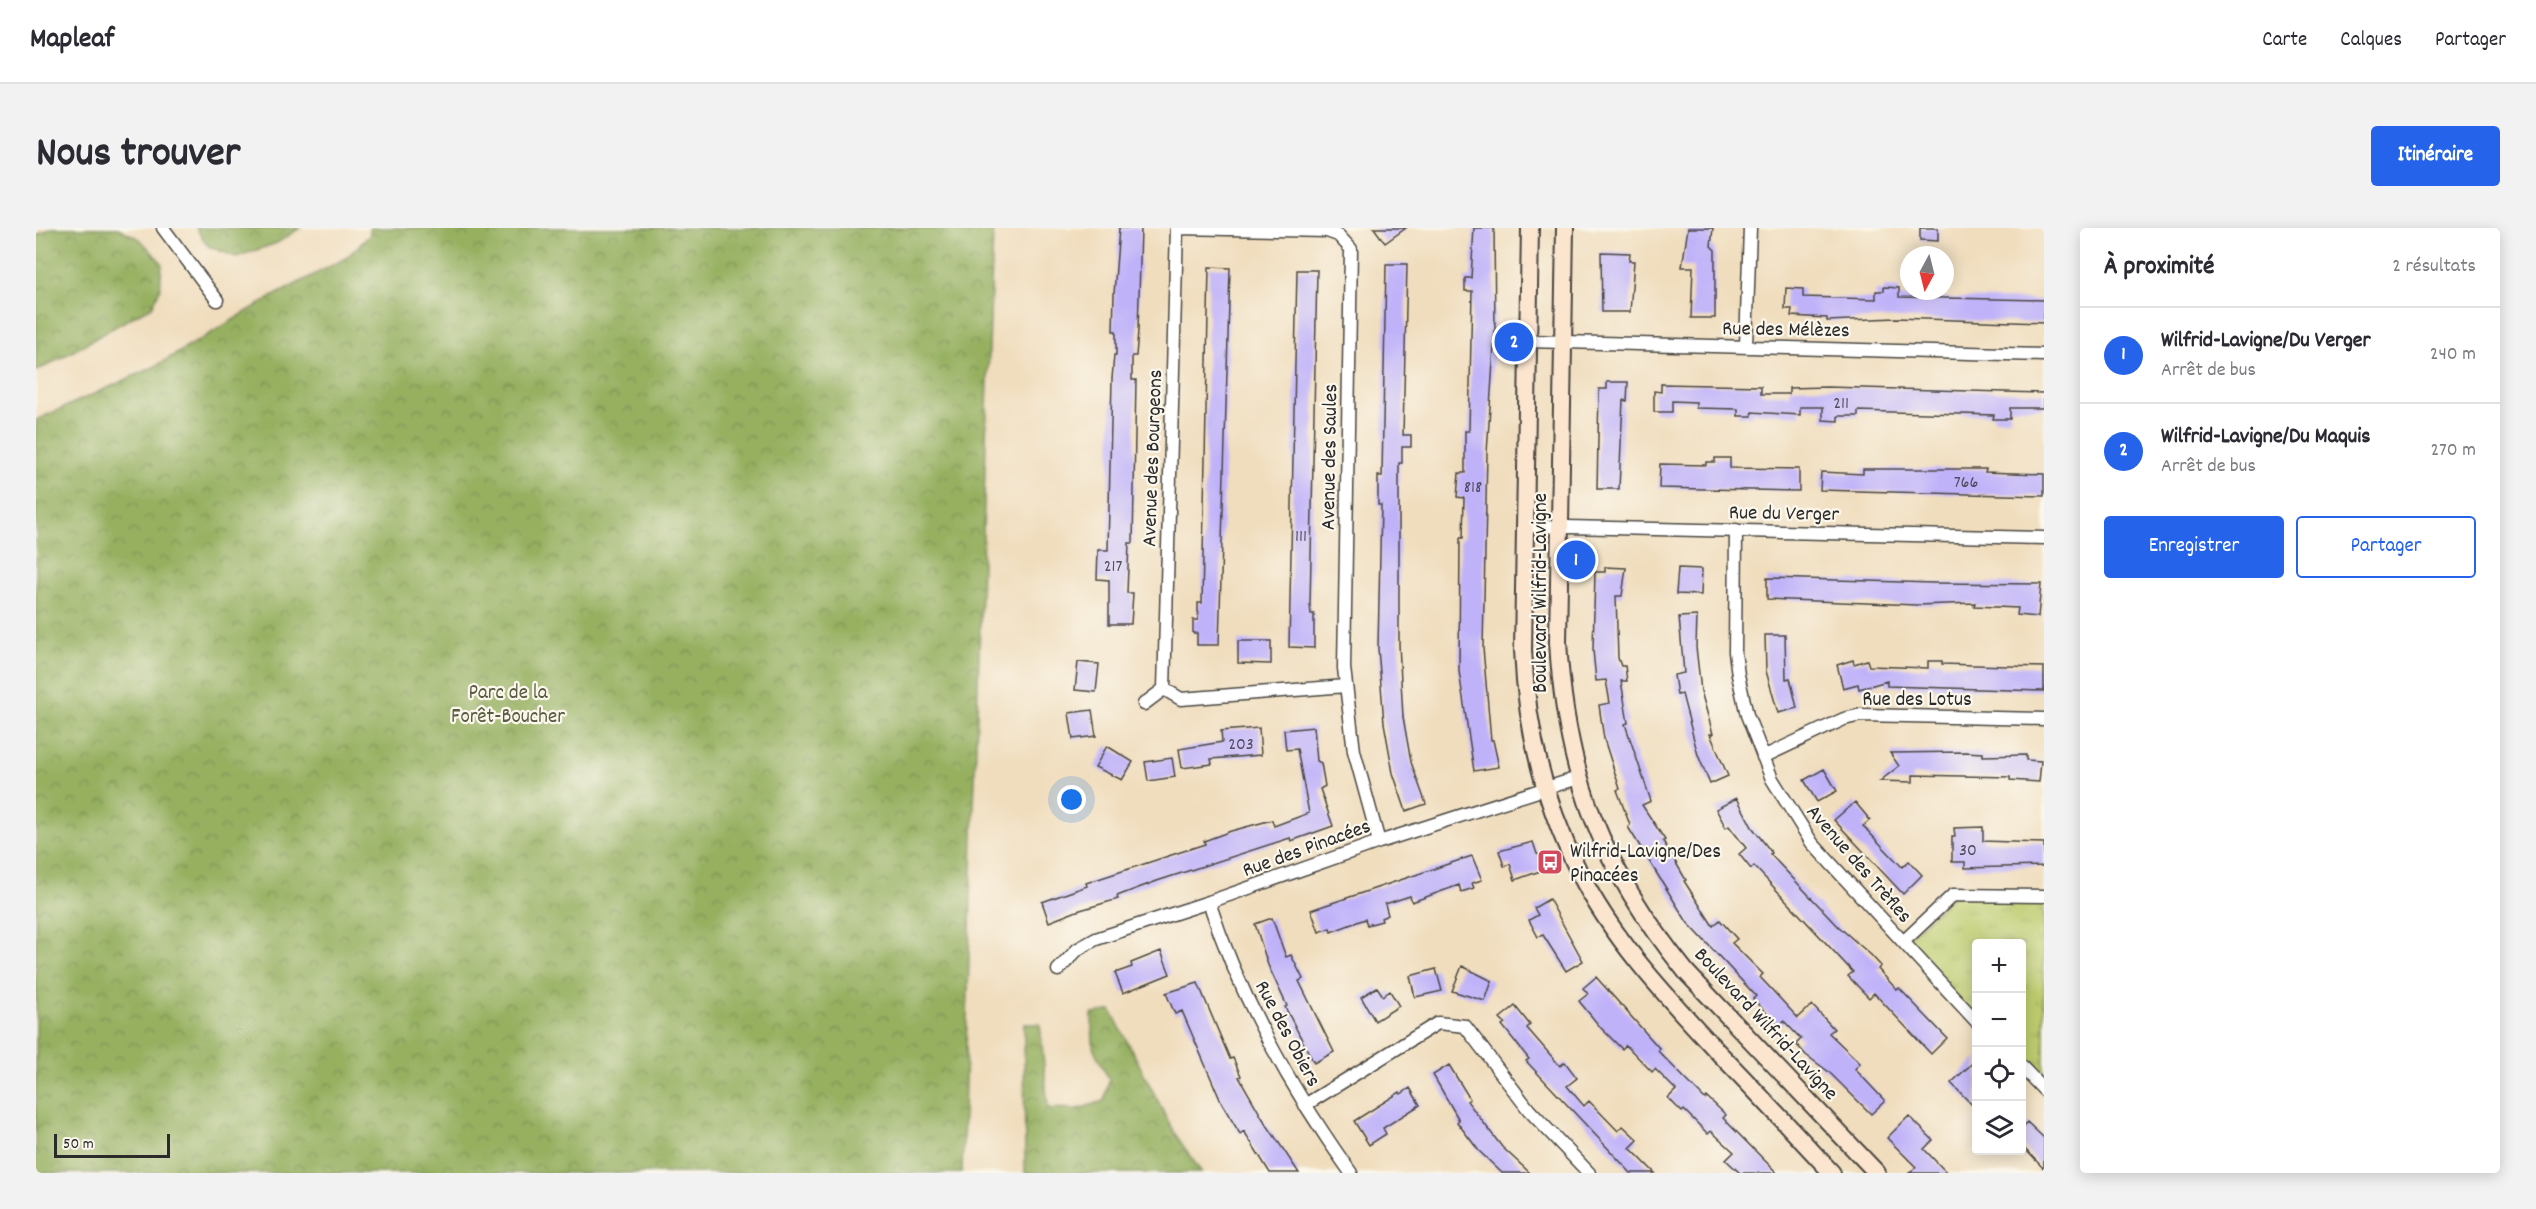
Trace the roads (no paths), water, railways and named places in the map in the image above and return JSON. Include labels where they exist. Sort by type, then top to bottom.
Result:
[{"type":"street","points":[[163,228],[217,300]]},
{"type":"street","name":"Avenue des Saules","points":[[1177,228],[1327,231],[1338,235],[1351,249],[1343,639],[1354,751],[1379,842]]},
{"type":"street","name":"Avenue des Bourgeons","points":[[1164,689],[1177,228]]},
{"type":"street","name":"Boulevard Wilfrid-Lavigne","points":[[1530,228],[1523,526],[1524,699],[1545,788],[1579,873],[1633,955],[1660,989],[1832,1173]]},
{"type":"street","name":"Boulevard Wilfrid-Lavigne","points":[[1565,228],[1558,642],[1561,691],[1578,778],[1592,820],[1614,868],[1659,939],[1686,973],[1877,1173]]},
{"type":"street","points":[[1746,346],[1750,228]]},
{"type":"street","name":"Rue des Mélèzes","points":[[1527,341],[2044,355]]},
{"type":"street","name":"Rue du Verger","points":[[1523,526],[2044,538]]},
{"type":"street","name":"Avenue des Trèfles","points":[[1736,530],[1735,652],[1738,675],[1747,715],[1763,757],[1785,803],[1812,843],[1972,1017]]},
{"type":"street","points":[[1144,705],[1164,689],[1181,699],[1346,686]]},
{"type":"street","name":"Rue des Lotus","points":[[1763,757],[1844,719],[1861,715],[2044,719]]},
{"type":"street","name":"Rue des Pinacées","points":[[1058,970],[1078,949],[1096,939],[1379,842],[1578,778]]},
{"type":"street","points":[[1903,942],[1953,895],[2044,896]]},
{"type":"street","name":"Rue des Obiers","points":[[1209,902],[1224,948],[1274,1055],[1351,1173]]},
{"type":"street","points":[[1305,1105],[1438,1023],[1450,1022],[1465,1026],[1529,1110],[1589,1173]]},
{"type":"street","points":[[2026,1071],[2044,1090]]},
{"type":"place","name":"Wilfrid-Lavigne/Du Maquis","points":[[1514,342]]},
{"type":"place","name":"Wilfrid-Lavigne/Du Verger","points":[[1576,560]]},
{"type":"place","name":"Wilfrid-Lavigne/Des Pinacées","points":[[1550,862]]},
{"type":"park label","name":"Parc de la Forêt-Boucher","points":[[508,703]]}]
